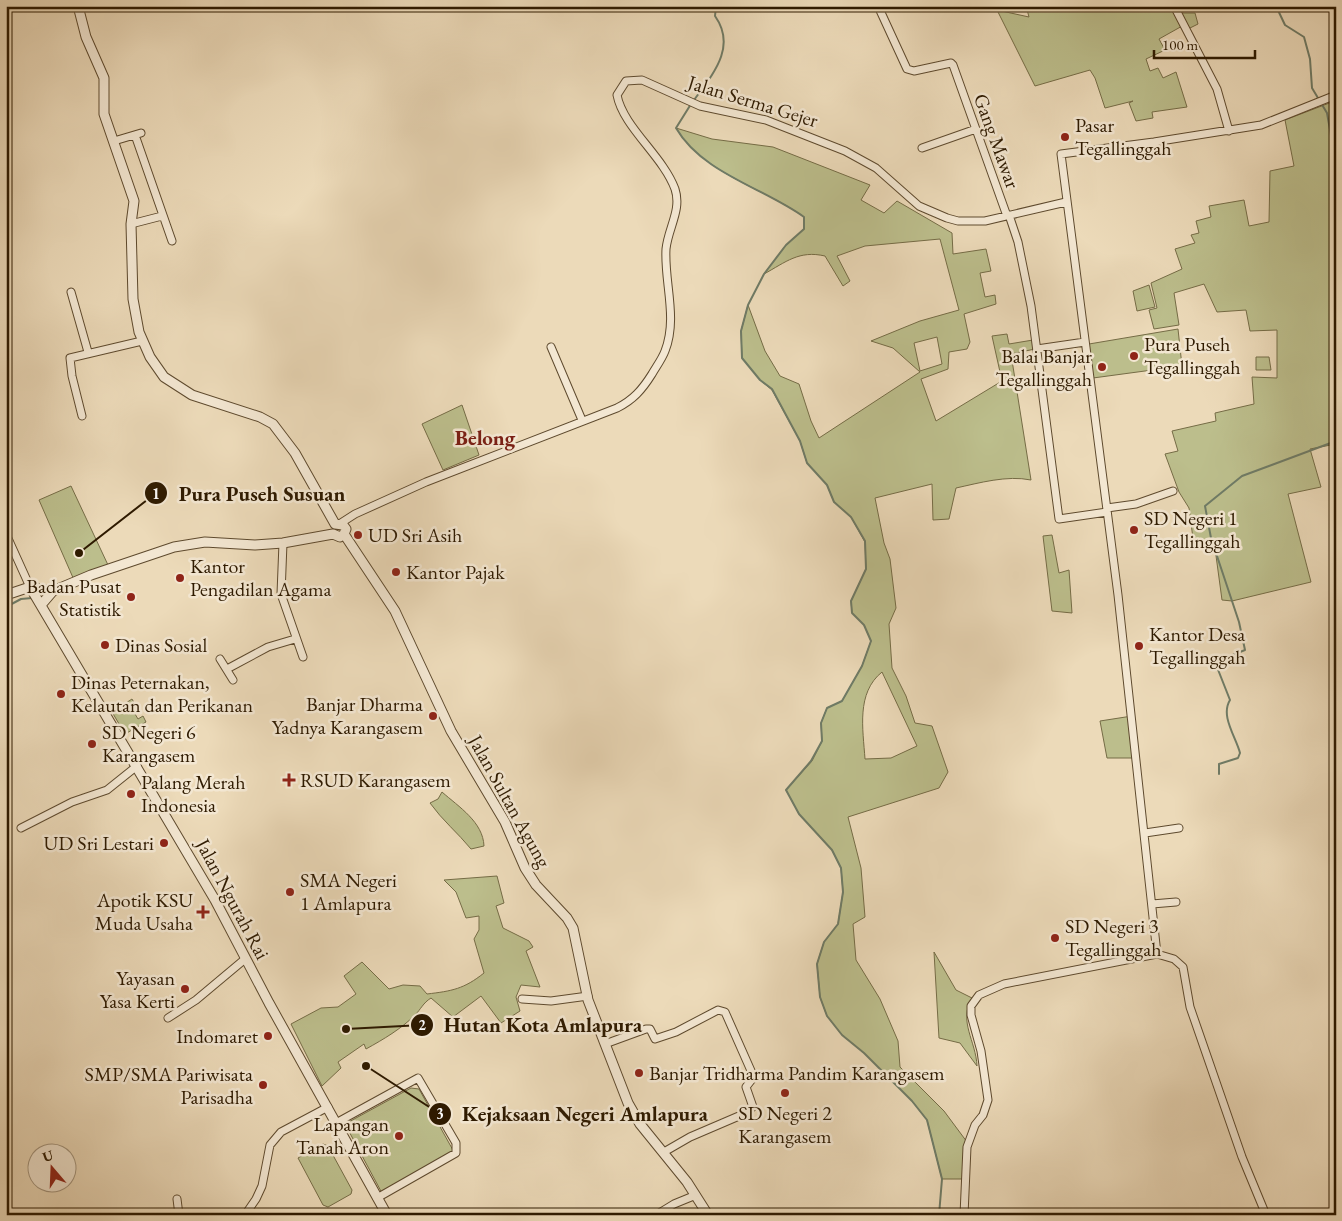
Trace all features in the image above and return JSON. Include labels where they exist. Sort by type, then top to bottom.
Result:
[{"type":"street","name":"Jalan Sultan Agung","points":[[78,6],[86,37],[104,78],[104,114],[134,201],[130,224],[131,284],[142,341],[156,368],[174,385],[192,395],[260,417],[273,424],[295,453],[395,611],[452,732],[505,822],[522,863],[536,885],[567,918],[573,928],[588,996],[633,1113],[696,1194],[708,1215]]},
{"type":"street","name":"Gang Mawar","points":[[878,6],[907,70],[914,71],[951,64],[1008,216],[1023,265],[1037,349],[1059,519],[1107,510]]},
{"type":"street","points":[[1174,6],[1217,89],[1229,131]]},
{"type":"street","name":"Jalan Serma Gejer","points":[[341,527],[355,514],[426,482],[617,408],[640,393],[665,352],[670,331],[666,258],[667,243],[676,211],[676,194],[665,169],[621,109],[618,93],[626,81],[635,79],[700,106],[766,120],[845,151],[876,168],[919,206],[946,218],[972,222],[1008,216],[1066,202]]},
{"type":"street","points":[[1157,954],[1145,833],[1107,510],[1061,154],[1229,131],[1261,124],[1336,95]]},
{"type":"street","points":[[922,148],[976,129]]},
{"type":"street","points":[[114,141],[138,134],[162,216],[172,242]]},
{"type":"street","points":[[130,224],[162,216]]},
{"type":"street","points":[[71,292],[88,352]]},
{"type":"street","points":[[82,416],[70,361],[72,357],[142,341]]},
{"type":"street","points":[[1037,349],[1085,342]]},
{"type":"street","points":[[551,347],[582,420]]},
{"type":"street","points":[[1107,510],[1136,504],[1173,491]]},
{"type":"street","points":[[41,605],[53,591],[127,562],[186,544],[219,541],[255,545],[283,543],[333,534],[332,529],[341,527]]},
{"type":"street","points":[[6,534],[30,587]]},
{"type":"street","points":[[283,543],[281,594],[303,657]]},
{"type":"street","points":[[6,596],[30,587],[53,591]]},
{"type":"street","name":"Jalan Ngurah Rai","points":[[30,587],[215,900],[245,959],[387,1215]]},
{"type":"street","points":[[227,669],[268,647],[295,638]]},
{"type":"street","points":[[220,659],[233,680]]},
{"type":"street","points":[[21,828],[72,802],[107,790],[137,766]]},
{"type":"street","points":[[1145,833],[1179,828]]},
{"type":"street","points":[[1152,904],[1176,902]]},
{"type":"street","points":[[964,1215],[967,1147],[988,1100],[981,1051],[971,1015],[974,1001],[986,991],[1004,984],[1157,954],[1174,959],[1183,967],[1190,1007],[1242,1158],[1266,1215]]},
{"type":"street","points":[[168,1018],[196,1000],[245,959]]},
{"type":"street","points":[[522,999],[551,1001],[588,996]]},
{"type":"street","points":[[605,1044],[646,1029],[650,1029],[655,1039],[676,1032],[718,1010],[725,1012],[752,1073],[752,1078],[746,1087],[753,1107],[739,1116],[690,1136],[664,1152]]},
{"type":"street","points":[[336,1123],[418,1078],[456,1142],[456,1153],[377,1198]]},
{"type":"street","points":[[245,1215],[262,1186],[270,1144],[281,1132],[328,1107]]},
{"type":"street","points":[[656,1215],[696,1194]]},
{"type":"street","points":[[177,1199],[179,1215]]},
{"type":"green space","points":[[1026,6],[1081,6],[1095,11],[1102,6],[1180,6],[1183,13],[1195,13],[1198,24],[1190,28],[1184,25],[1159,39],[1165,50],[1146,59],[1150,71],[1158,68],[1163,78],[1176,72],[1187,107],[1152,112],[1153,118],[1136,121],[1129,103],[1133,101],[1105,108],[1095,78],[1090,70],[1035,86],[997,10],[1029,17]]},
{"type":"green space","points":[[1332,102],[1336,118],[1336,444],[1310,449],[1321,487],[1288,494],[1311,582],[1232,601],[1222,600],[1214,541],[1194,546],[1189,508],[1179,492],[1165,454],[1178,451],[1172,431],[1216,421],[1215,413],[1254,404],[1252,377],[1277,378],[1277,330],[1250,331],[1246,310],[1217,312],[1204,284],[1174,293],[1179,325],[1154,329],[1149,310],[1157,308],[1151,283],[1182,269],[1175,249],[1195,243],[1191,235],[1199,233],[1196,221],[1211,217],[1209,206],[1244,200],[1249,226],[1269,222],[1270,171],[1294,166],[1285,120]]},
{"type":"green space","points":[[676,128],[712,139],[773,147],[870,185],[861,200],[884,213],[897,201],[952,233],[953,254],[986,249],[991,271],[980,273],[985,297],[995,295],[996,304],[964,314],[970,342],[967,349],[949,352],[948,369],[921,379],[936,421],[1002,381],[992,336],[1007,334],[1009,344],[1033,340],[1035,349],[1011,354],[1031,480],[1012,478],[956,488],[949,519],[933,520],[932,484],[875,498],[884,543],[890,559],[896,608],[889,624],[892,668],[906,696],[915,723],[932,726],[948,772],[939,788],[848,817],[861,868],[865,917],[853,924],[856,960],[880,999],[898,1041],[900,1067],[944,1111],[970,1146],[966,1179],[942,1179],[927,1120],[912,1101],[864,1053],[842,1035],[827,1016],[820,997],[817,964],[824,942],[838,924],[843,892],[841,868],[832,850],[799,814],[786,790],[812,761],[822,741],[821,723],[827,708],[842,701],[862,666],[871,641],[864,625],[852,613],[851,601],[866,569],[865,542],[851,517],[834,502],[827,485],[807,463],[800,441],[772,390],[760,380],[742,358],[741,331],[748,305],[765,351],[780,376],[799,384],[811,421],[819,438],[920,372],[893,348],[871,341],[920,321],[959,310],[940,239],[865,246],[837,256],[850,281],[843,286],[825,256],[808,255],[793,258],[764,274],[786,245],[804,229],[804,217],[717,168],[687,144]],"holes":[[[937,337],[942,364],[920,371],[914,343]],[[882,672],[917,746],[891,758],[865,759],[863,724],[865,701],[868,690]]]},
{"type":"green space","points":[[1149,285],[1155,307],[1137,311],[1133,291]]},
{"type":"green space","points":[[1178,329],[1182,366],[1093,378],[1089,344]]},
{"type":"green space","points":[[1256,357],[1269,357],[1271,370],[1256,370]]},
{"type":"green space","points":[[462,405],[479,455],[443,470],[422,424]]},
{"type":"green space","points":[[71,486],[108,565],[74,580],[39,500]]},
{"type":"green space","points":[[1052,535],[1059,573],[1069,570],[1072,613],[1052,611],[1043,536]]},
{"type":"green space","points":[[132,699],[136,706],[132,709],[138,719],[143,716],[146,722],[125,734],[112,712]]},
{"type":"green space","points":[[1132,716],[1136,758],[1107,758],[1100,721]]},
{"type":"green space","points":[[442,792],[475,822],[483,837],[484,846],[471,849],[430,803],[438,799]]},
{"type":"green space","points":[[497,876],[504,903],[496,906],[503,928],[529,941],[533,947],[526,951],[540,987],[521,985],[516,997],[520,1011],[501,1023],[481,996],[453,1017],[431,998],[410,1020],[392,1034],[366,1049],[364,1044],[338,1062],[341,1068],[322,1086],[291,1024],[321,1008],[338,1007],[356,994],[344,976],[362,962],[389,989],[403,985],[420,986],[427,994],[457,988],[470,983],[484,973],[474,939],[479,930],[479,916],[466,918],[456,892],[444,880]]},
{"type":"green space","points":[[934,952],[956,990],[972,998],[968,1006],[967,1023],[977,1066],[960,1043],[939,1038]]},
{"type":"green space","name":"Lapangan Tanah Aron","points":[[411,1088],[419,1089],[454,1152],[383,1195],[345,1124]]},
{"type":"green space","points":[[323,1144],[328,1146],[352,1190],[351,1194],[328,1207],[323,1205],[298,1158]]},
{"type":"waterway","points":[[694,100],[715,70],[723,49],[724,39],[721,27],[715,16],[716,6]]},
{"type":"waterway","points":[[1276,6],[1285,25],[1304,37],[1310,59],[1312,88],[1327,113],[1336,163]]},
{"type":"waterway","points":[[691,104],[676,128],[687,144],[717,168],[804,217],[804,229],[786,245],[764,274],[748,305],[741,331],[742,358],[760,380],[772,389],[800,441],[807,463],[827,485],[834,502],[851,517],[865,541],[866,569],[851,601],[852,613],[864,625],[871,641],[862,666],[842,701],[827,708],[821,723],[822,741],[811,761],[786,790],[799,814],[832,850],[841,868],[843,892],[838,924],[824,942],[817,964],[820,997],[827,1016],[842,1035],[864,1053],[912,1101],[927,1120],[942,1179],[939,1215]]},
{"type":"waterway","points":[[1219,774],[1219,764],[1238,758],[1240,753],[1228,720],[1227,706],[1230,700],[1215,662],[1245,650],[1239,622],[1211,538],[1205,506],[1242,476],[1336,441]]},
{"type":"waterway","points":[[6,607],[21,599],[32,598]]},
{"type":"place","name":"Pasar Tegallinggah","points":[[1065,137]]},
{"type":"place","name":"Pura Puseh Tegallinggah","points":[[1134,356]]},
{"type":"place","name":"Balai Banjar Tegallinggah","points":[[1102,367]]},
{"type":"place","name":"SD Negeri 1 Tegallinggah","points":[[1134,530]]},
{"type":"place","name":"UD Sri Asih","points":[[358,535]]},
{"type":"place","name":"Pura Puseh Susuan","points":[[79,553]]},
{"type":"place","name":"Kantor Pajak","points":[[396,572]]},
{"type":"place","name":"Kantor Pengadilan Agama","points":[[180,578]]},
{"type":"place","name":"Badan Pusat Statistik","points":[[131,597]]},
{"type":"place","name":"Dinas Sosial","points":[[105,645]]},
{"type":"place","name":"Kantor Desa Tegallinggah","points":[[1139,646]]},
{"type":"place","name":"Dinas Peternakan, Kelautan dan Perikanan","points":[[61,694]]},
{"type":"place","name":"Banjar Dharma Yadnya Karangasem","points":[[433,716]]},
{"type":"place","name":"SD Negeri 6 Karangasem","points":[[92,744]]},
{"type":"place","name":"RSUD Karangasem","points":[[289,780]]},
{"type":"place","name":"Palang Merah Indonesia","points":[[131,794]]},
{"type":"place","name":"UD Sri Lestari","points":[[164,843]]},
{"type":"place","name":"SMA Negeri 1 Amlapura","points":[[290,892]]},
{"type":"place","name":"Apotik KSU Muda Usaha","points":[[203,912]]},
{"type":"place","name":"SD Negeri 3 Tegallinggah","points":[[1055,938]]},
{"type":"place","name":"Yayasan Yasa Kerti","points":[[185,989]]},
{"type":"place","name":"Hutan Kota Amlapura","points":[[346,1029]]},
{"type":"place","name":"Indomaret","points":[[268,1036]]},
{"type":"place","name":"Kejaksaan Negeri Amlapura","points":[[366,1066]]},
{"type":"place","name":"Banjar Tridharma Pandim Karangasem","points":[[639,1073]]},
{"type":"place","name":"SMP/SMA Pariwisata Parisadha","points":[[263,1085]]},
{"type":"place","name":"SD Negeri 2 Karangasem","points":[[785,1093]]},
{"type":"place","name":"Lapangan Tanah Aron","points":[[399,1136]]},
{"type":"district","name":"Belong","points":[[485,438]]}]
